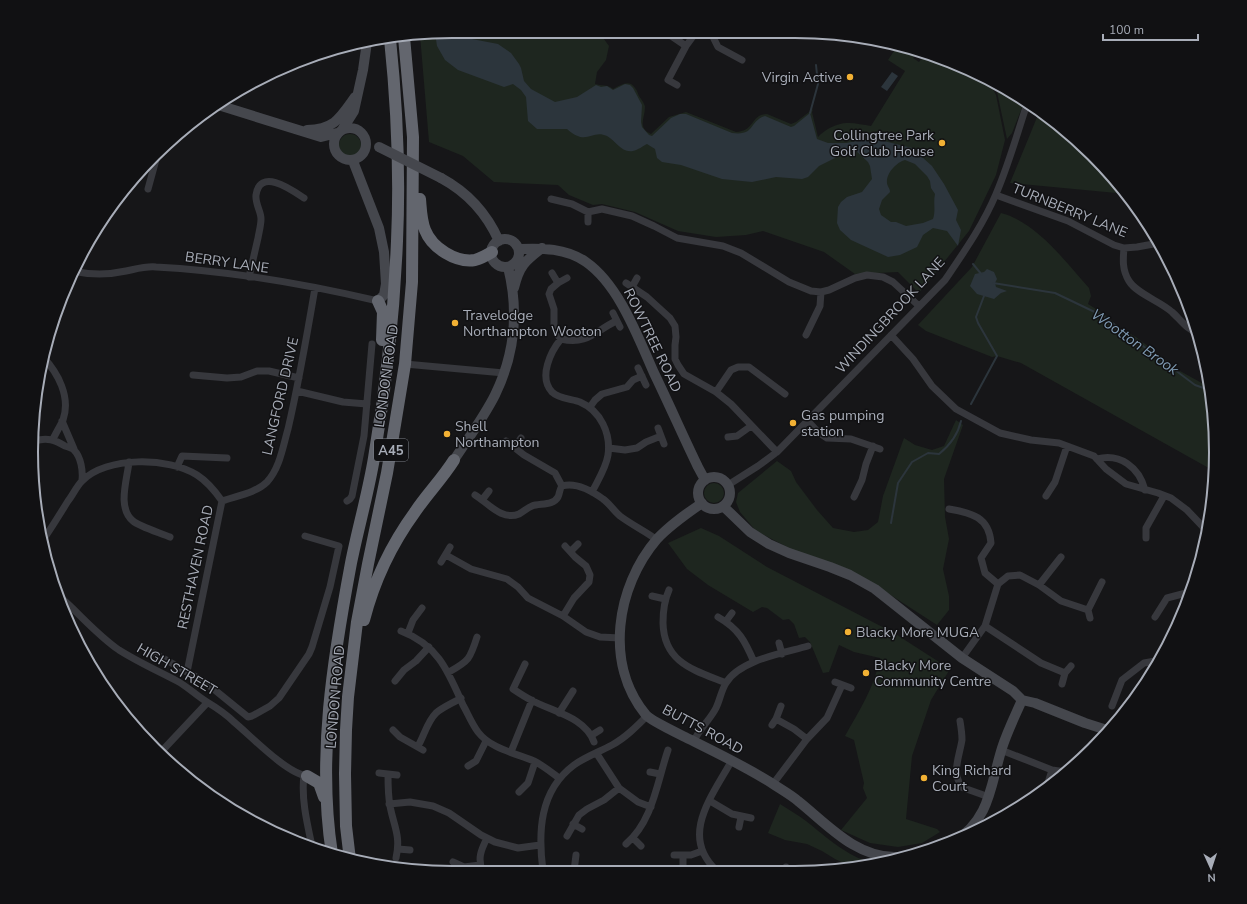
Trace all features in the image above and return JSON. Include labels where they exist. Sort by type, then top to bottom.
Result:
[{"type":"highway","name":"LONDON ROAD","points":[[349,853],[346,819],[345,748],[357,622],[387,473],[405,364],[412,282],[413,137],[404,41]]},
{"type":"highway","name":"LONDON ROAD","points":[[331,848],[327,806],[326,748],[332,676],[352,563],[373,462],[386,375],[397,240],[396,121],[390,43]]},
{"type":"highway","points":[[413,137],[422,220],[425,231],[430,239],[446,253],[466,260],[483,257],[492,252]]},
{"type":"highway","points":[[362,516],[365,477],[383,337],[383,312],[378,301]]},
{"type":"highway","points":[[352,671],[367,610],[382,568],[396,540],[407,523],[454,460]]},
{"type":"highway","points":[[305,775],[318,770],[322,764],[326,748]]},
{"type":"highway","points":[[305,775],[319,783],[327,806]]},
{"type":"street","points":[[674,38],[686,46]]},
{"type":"street","points":[[677,85],[668,80],[692,38]]},
{"type":"street","points":[[714,38],[718,47],[742,60]]},
{"type":"street","points":[[335,151],[333,142],[354,111],[366,47]]},
{"type":"street","points":[[299,130],[316,130],[327,127],[338,120],[357,95]]},
{"type":"street","points":[[224,107],[322,137],[349,128],[356,129],[365,139],[373,144],[441,178],[461,191],[480,210],[490,224],[499,241]]},
{"type":"street","name":"WINDINGBROOK LANE","points":[[728,485],[777,452],[945,280],[982,221],[996,195],[1026,109]]},
{"type":"street","points":[[314,135],[335,151],[341,158],[348,161],[353,161],[363,155],[366,149],[365,139],[354,111]]},
{"type":"street","points":[[353,161],[379,228],[384,252],[385,286],[384,294],[378,301]]},
{"type":"street","points":[[148,189],[155,163]]},
{"type":"street","points":[[249,277],[261,219],[256,202],[256,195],[259,188],[268,182],[277,182],[304,198]]},
{"type":"street","name":"TURNBERRY LANE","points":[[996,195],[1068,221],[1104,241],[1124,248],[1153,244]]},
{"type":"street","points":[[551,199],[572,204],[588,212],[602,209],[632,216],[677,238],[723,246],[741,253],[789,282],[811,291],[821,292],[829,290],[855,278],[868,275],[883,277],[893,282],[919,306]]},
{"type":"street","points":[[588,212],[588,222]]},
{"type":"street","points":[[499,241],[512,241],[519,249],[518,260],[508,267],[503,267],[492,258],[492,252],[495,245],[499,241]]},
{"type":"street","points":[[513,292],[517,276],[524,262],[542,248]]},
{"type":"street","name":"ROWTREE ROAD","points":[[519,249],[542,248],[564,252],[586,262],[600,274],[610,286],[620,300],[705,480]]},
{"type":"street","points":[[1124,248],[1124,273],[1129,282],[1170,311],[1191,331]]},
{"type":"street","name":"BERRY LANE","points":[[79,272],[99,275],[154,267],[201,270],[315,288],[378,301]]},
{"type":"street","points":[[454,460],[494,396],[511,354],[515,314],[513,292],[508,267]]},
{"type":"street","points":[[552,273],[558,283]]},
{"type":"street","points":[[567,278],[551,289],[549,294],[554,309],[554,326],[556,333],[561,339],[577,341],[588,338],[618,324],[613,313]]},
{"type":"street","points":[[637,278],[629,285],[647,297],[670,318],[675,326],[675,359],[684,374],[716,392],[731,404],[777,452]]},
{"type":"street","name":"LANGFORD DRIVE","points":[[222,501],[253,490],[264,484],[274,474],[297,391],[315,288]]},
{"type":"street","points":[[806,335],[820,306],[821,292]]},
{"type":"street","points":[[891,334],[913,359],[932,386],[956,409],[1000,433],[1031,440],[1059,443],[1094,456],[1106,469],[1126,484],[1170,498],[1187,510],[1202,526]]},
{"type":"street","points":[[561,339],[553,348],[548,358],[546,370],[549,387],[552,392],[558,396],[580,402],[590,407],[602,421],[606,431],[608,456],[592,492]]},
{"type":"street","points":[[347,501],[352,496],[362,445],[372,344]]},
{"type":"street","points":[[48,363],[64,391],[65,399],[62,421],[53,440]]},
{"type":"street","points":[[405,364],[504,373]]},
{"type":"street","points":[[716,392],[731,370],[738,367],[749,367],[785,394]]},
{"type":"street","points":[[638,368],[646,385]]},
{"type":"street","points":[[193,375],[227,378],[241,377],[257,371],[269,371],[299,378]]},
{"type":"street","points":[[590,407],[594,400],[602,394],[627,387],[633,380],[642,376]]},
{"type":"street","points":[[297,391],[343,402],[367,404]]},
{"type":"street","points":[[46,535],[82,480],[83,474],[62,421]]},
{"type":"street","points":[[808,421],[818,432],[827,438],[851,439],[880,449]]},
{"type":"street","points":[[728,437],[737,436],[751,426]]},
{"type":"street","points":[[658,428],[664,444]]},
{"type":"street","points":[[608,448],[625,450],[637,448],[646,442],[661,436]]},
{"type":"street","points":[[515,447],[521,438]]},
{"type":"street","points":[[38,440],[53,440],[74,449]]},
{"type":"street","points":[[506,441],[536,462],[555,472],[562,486]]},
{"type":"street","points":[[854,497],[862,480],[873,446]]},
{"type":"street","points":[[1046,496],[1055,482],[1067,446]]},
{"type":"street","points":[[177,467],[182,456],[227,458]]},
{"type":"street","points":[[1097,459],[1104,457],[1118,459],[1129,463],[1138,474],[1145,490]]},
{"type":"street","points":[[129,462],[124,500],[125,512],[133,522],[170,537]]},
{"type":"street","name":"RESTHAVEN ROAD","points":[[82,480],[101,468],[118,463],[152,463],[177,467],[197,475],[211,487],[222,501],[187,672]]},
{"type":"street","points":[[710,477],[719,478],[728,485],[729,496],[723,506],[709,508],[702,503],[698,490],[705,480],[710,477]]},
{"type":"street","points":[[562,486],[570,485],[581,487],[592,492],[604,499],[621,516],[657,540]]},
{"type":"street","points":[[475,495],[493,509],[511,516],[519,514],[530,506],[549,504],[555,501],[562,486]]},
{"type":"street","points":[[482,500],[489,491]]},
{"type":"street","points":[[1146,538],[1146,528],[1164,496]]},
{"type":"street","name":"BUTTS ROAD","points":[[702,503],[679,519],[657,540],[646,554],[632,578],[621,621],[620,638],[620,657],[628,686],[647,716],[732,760],[773,784],[797,800],[842,838],[864,850],[886,856]]},
{"type":"street","points":[[723,506],[750,532],[769,544],[789,553],[850,575],[875,589],[962,658],[1013,691],[1022,700],[1034,702],[1103,729]]},
{"type":"street","points":[[949,509],[964,512],[983,520],[990,532],[992,543],[981,558],[986,573],[998,584]]},
{"type":"street","points":[[154,653],[205,682],[248,717],[277,702],[309,654],[330,587],[339,546],[305,536]]},
{"type":"street","points":[[563,616],[574,598],[588,582],[590,575],[586,566],[575,557],[568,548],[578,544]]},
{"type":"street","points":[[442,562],[450,547]]},
{"type":"street","points":[[446,555],[471,569],[507,579],[518,587],[528,598],[563,616],[586,632],[600,637],[620,638]]},
{"type":"street","points":[[1039,585],[1061,557]]},
{"type":"street","points":[[962,658],[985,626],[998,584],[1008,576],[1020,575],[1039,585],[1061,601],[1088,610]]},
{"type":"street","points":[[1090,618],[1088,610],[1102,582]]},
{"type":"street","points":[[669,590],[665,599],[663,614],[663,630],[668,648],[677,659],[690,668],[726,683]]},
{"type":"street","points":[[1155,617],[1167,598],[1184,594]]},
{"type":"street","points":[[652,596],[665,599]]},
{"type":"street","name":"HIGH STREET","points":[[68,604],[107,642],[134,660],[179,682],[235,722],[276,760],[305,775]]},
{"type":"street","points":[[422,608],[404,632],[429,647],[440,658],[449,672],[460,698],[477,731],[486,741],[535,762],[560,778]]},
{"type":"street","points":[[726,621],[732,612]]},
{"type":"street","points":[[718,617],[726,621],[740,634],[746,643],[754,662]]},
{"type":"street","points":[[985,626],[1041,662],[1065,673]]},
{"type":"street","points":[[449,672],[464,664],[471,655],[477,637]]},
{"type":"street","points":[[779,643],[782,654]]},
{"type":"street","points":[[694,741],[698,733],[716,709],[726,683],[733,673],[754,662],[808,646]]},
{"type":"street","points":[[395,681],[404,670],[416,661],[429,647]]},
{"type":"street","points":[[1112,706],[1122,680],[1144,663],[1152,662]]},
{"type":"street","points":[[525,664],[513,689],[532,700],[580,723],[593,739],[600,730]]},
{"type":"street","points":[[1062,684],[1065,673],[1071,666]]},
{"type":"street","points":[[835,682],[850,688]]},
{"type":"street","points":[[773,784],[807,739],[827,718],[842,685]]},
{"type":"street","points":[[559,713],[573,691]]},
{"type":"street","points":[[164,750],[219,694]]},
{"type":"street","points":[[393,730],[400,737],[420,748],[429,723],[436,713],[460,698]]},
{"type":"street","points":[[511,752],[532,700]]},
{"type":"street","points":[[972,826],[982,814],[989,796],[1008,730],[1022,700]]},
{"type":"street","points":[[772,725],[781,706]]},
{"type":"street","points":[[542,866],[540,845],[542,816],[548,797],[560,778],[574,765],[597,754],[631,732],[647,716]]},
{"type":"street","points":[[776,719],[794,729],[807,739]]},
{"type":"street","points":[[960,721],[962,740],[957,759],[957,779],[961,787],[989,796]]},
{"type":"street","points":[[468,766],[476,761],[486,741]]},
{"type":"street","points":[[626,844],[633,838],[643,824],[655,797],[660,774],[668,750]]},
{"type":"street","points":[[1001,750],[1052,770],[1058,771]]},
{"type":"street","points":[[597,754],[619,788],[638,802],[650,807]]},
{"type":"street","points":[[712,866],[702,851],[700,842],[702,814],[732,760]]},
{"type":"street","points":[[519,792],[528,783],[535,762]]},
{"type":"street","points":[[1049,778],[1052,770]]},
{"type":"street","points":[[650,772],[660,774]]},
{"type":"street","points":[[379,773],[397,775]]},
{"type":"street","points":[[388,774],[389,804],[397,831],[398,849],[396,858]]},
{"type":"street","points":[[305,775],[303,785],[311,841]]},
{"type":"street","points":[[567,836],[579,815],[604,800],[619,788]]},
{"type":"street","points":[[710,801],[732,814],[751,818]]},
{"type":"street","points":[[389,804],[410,802],[433,806],[449,813],[495,842],[518,848],[540,845]]},
{"type":"street","points":[[739,828],[741,817]]},
{"type":"street","points":[[573,824],[582,829]]},
{"type":"street","points":[[481,866],[480,852],[487,838]]},
{"type":"street","points":[[633,838],[641,846]]},
{"type":"street","points":[[398,849],[410,850]]},
{"type":"street","points":[[674,855],[683,856],[702,851]]},
{"type":"street","points":[[575,866],[576,855]]},
{"type":"street","points":[[683,856],[683,866]]},
{"type":"street","points":[[453,862],[462,866]]},
{"type":"shaded area","points":[[452,38],[603,38],[609,46],[606,60],[597,72],[595,84],[611,87],[613,89],[628,83],[633,85],[645,106],[643,122],[644,129],[651,134],[669,117],[686,112],[736,132],[747,129],[755,119],[762,115],[767,114],[791,124],[813,109],[812,112],[818,137],[828,129],[845,123],[871,126],[905,71],[888,60],[894,50],[914,56],[913,58],[919,62],[922,58],[928,60],[991,88],[996,95],[1005,140],[996,175],[969,231],[919,293],[898,272],[855,274],[824,252],[763,231],[746,235],[716,237],[678,231],[635,212],[602,204],[593,205],[569,195],[558,185],[494,182],[463,156],[429,142],[420,40]]},
{"type":"shaded area","points":[[452,38],[469,38],[498,44],[511,53],[521,68],[524,81],[531,89],[555,102],[577,97],[596,85],[601,87],[607,86],[613,90],[625,84],[630,85],[642,105],[642,127],[649,135],[652,136],[671,118],[680,114],[686,114],[732,133],[740,133],[749,131],[756,122],[765,116],[791,127],[810,113],[817,139],[828,143],[846,143],[862,140],[884,141],[912,148],[932,166],[958,210],[956,220],[961,230],[958,246],[947,231],[933,228],[923,235],[917,247],[900,255],[888,257],[851,240],[840,230],[837,223],[838,207],[841,202],[847,197],[862,192],[872,179],[868,162],[854,149],[846,149],[839,156],[819,166],[808,177],[802,179],[776,177],[752,182],[722,179],[681,165],[662,162],[657,158],[655,149],[647,144],[637,150],[629,151],[625,150],[610,138],[602,134],[579,137],[567,129],[537,129],[528,121],[526,97],[521,90],[513,84],[504,87],[458,70],[445,60],[437,46],[436,39]],"holes":[[[905,160],[915,164],[930,181],[931,188],[935,194],[933,219],[923,223],[906,226],[896,222],[891,222],[881,215],[879,209],[882,200],[890,192],[887,185],[887,179],[893,168]]]},
{"type":"shaded area","points":[[892,72],[898,76],[887,91],[881,87]]},
{"type":"shaded area","points":[[995,90],[1022,106],[1012,133],[1007,139]]},
{"type":"shaded area","points":[[1037,117],[1088,159],[1117,193],[1010,183]]},
{"type":"shaded area","points":[[350,134],[358,137],[361,145],[358,153],[350,156],[342,153],[339,145],[342,137]]},
{"type":"shaded area","points":[[1001,213],[1014,218],[1038,234],[1060,255],[1089,288],[1091,296],[1088,304],[1104,314],[1120,328],[1136,337],[1180,371],[1203,384],[1208,425],[1208,468],[1021,363],[997,356],[992,357],[926,331],[918,325],[972,267]]},
{"type":"shaded area","points":[[987,269],[994,272],[997,279],[995,283],[996,287],[1007,291],[1001,293],[994,299],[977,294],[970,286],[975,274],[984,272]]},
{"type":"shaded area","points":[[956,420],[963,425],[944,479],[945,517],[949,539],[943,569],[949,596],[949,610],[937,625],[872,583],[793,550],[756,531],[740,512],[736,502],[738,493],[777,461],[791,471],[796,482],[833,528],[854,532],[868,530],[878,522],[883,496],[904,438],[915,445],[932,450],[944,446]]},
{"type":"shaded area","points":[[714,483],[721,486],[724,493],[721,500],[714,503],[707,500],[704,493],[707,486]]},
{"type":"shaded area","points":[[701,528],[719,536],[767,567],[894,633],[950,669],[931,700],[912,756],[906,819],[937,829],[940,832],[922,843],[898,847],[870,843],[841,830],[867,798],[863,788],[864,783],[854,740],[845,736],[861,708],[870,688],[878,668],[880,658],[854,652],[839,645],[829,672],[823,673],[810,642],[805,637],[799,638],[794,624],[789,619],[783,620],[767,608],[762,607],[753,612],[708,585],[687,569],[668,543]]},
{"type":"shaded area","points":[[780,804],[803,819],[845,851],[863,860],[843,863],[807,844],[785,840],[768,833]]},
{"type":"waterway","points":[[810,113],[818,84],[816,65]]},
{"type":"waterway","name":"Wootton Brook","points":[[973,264],[982,275]]},
{"type":"waterway","name":"Wootton Brook","points":[[993,283],[1055,293],[1103,316],[1195,385],[1204,388]]},
{"type":"waterway","points":[[971,404],[997,356],[976,317],[984,296]]},
{"type":"waterway","points":[[891,523],[898,483],[912,462],[928,453],[939,454],[953,439],[958,431],[961,421]]},
{"type":"place","name":"Virgin Active","points":[[850,77]]},
{"type":"place","name":"Collingtree Park Golf Club House","points":[[942,143]]},
{"type":"place","name":"Travelodge Northampton Wooton","points":[[455,323]]},
{"type":"place","name":"Gas pumping station","points":[[793,423]]},
{"type":"place","name":"Shell Northampton","points":[[447,434]]},
{"type":"place","name":"Blacky More MUGA","points":[[848,632]]},
{"type":"place","name":"Blacky More Community Centre","points":[[866,673]]},
{"type":"place","name":"King Richard Court","points":[[924,778]]}]
